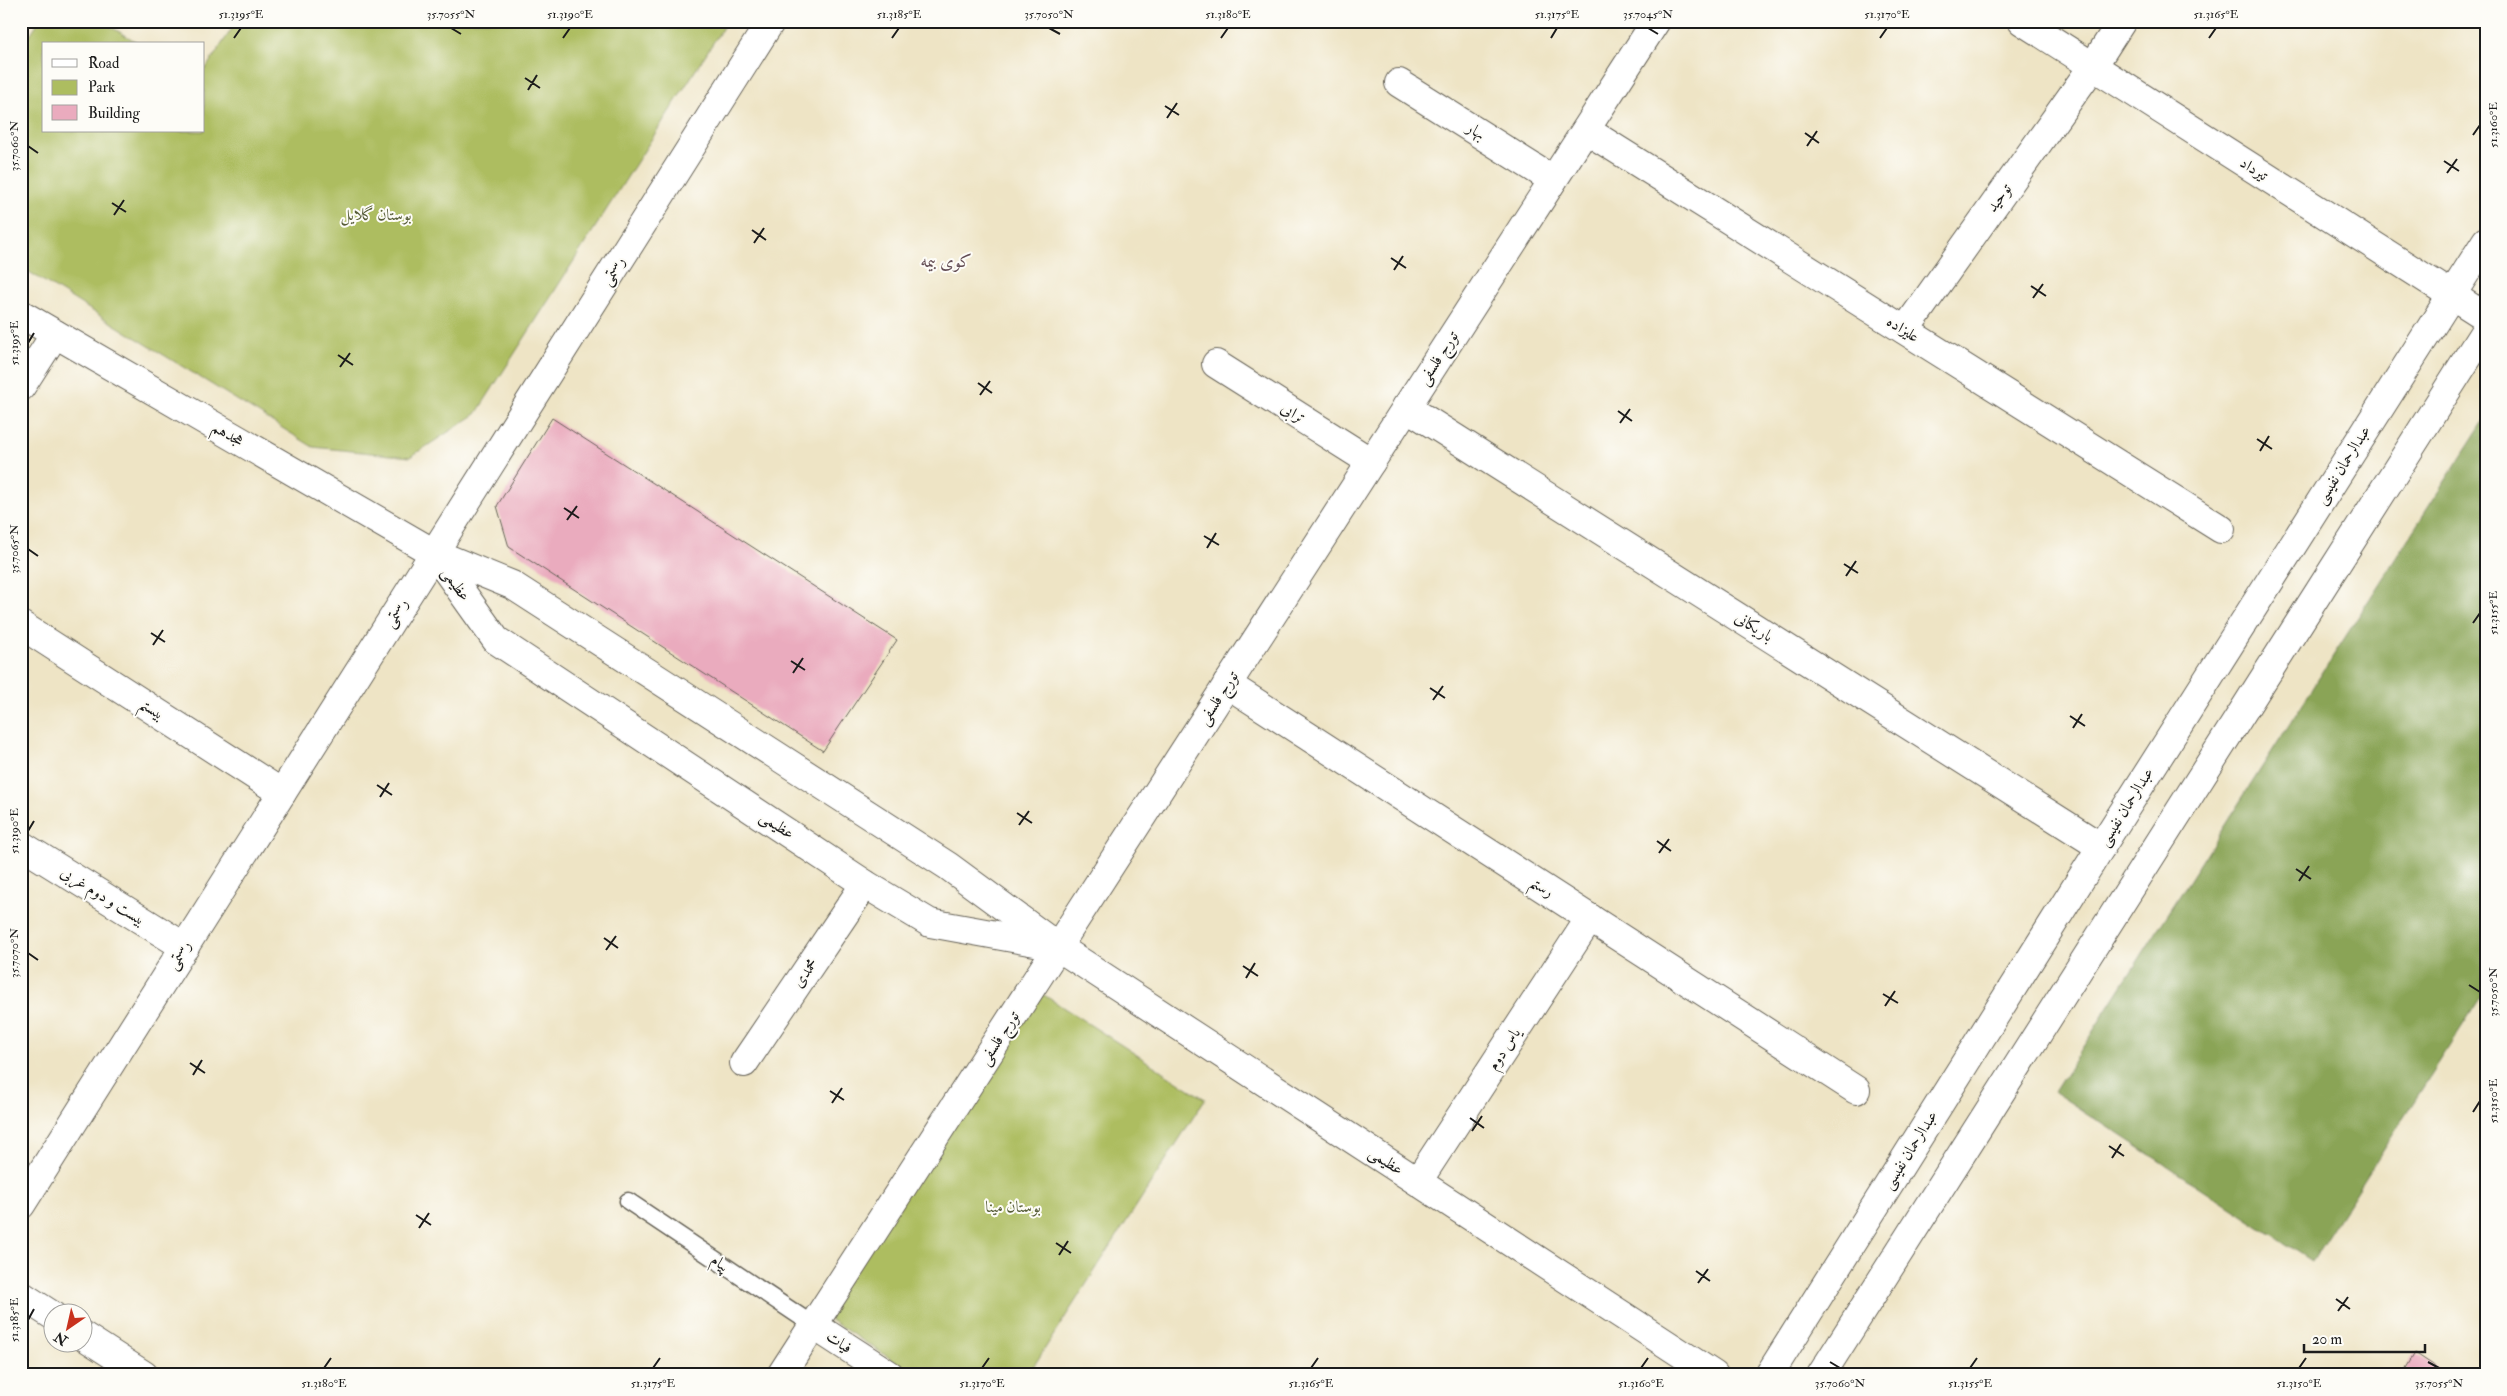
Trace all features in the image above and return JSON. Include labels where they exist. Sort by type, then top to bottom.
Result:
[{"type":"street","name":"رستمی","points":[[21,1205],[771,21]]},
{"type":"street","name":"تورج فلسفی","points":[[781,1375],[1656,21]]},
{"type":"street","name":"تیرداد","points":[[2022,21],[2486,317]]},
{"type":"street","name":"توحید","points":[[1905,330],[2093,66],[2122,21]]},
{"type":"street","name":"بهار","points":[[1399,83],[1553,180]]},
{"type":"street","name":"علیزاده","points":[[1586,130],[2221,529]]},
{"type":"street","name":"عبدالرحمان نفیسی","points":[[1769,1375],[2101,847],[2486,241]]},
{"type":"street","name":"هجدهم","points":[[21,314],[434,553]]},
{"type":"street","points":[[1821,1375],[2486,329]]},
{"type":"street","points":[[21,387],[55,334]]},
{"type":"street","name":"ترابی","points":[[1216,364],[1371,462]]},
{"type":"street","name":"باریکانی","points":[[1406,407],[2101,847]]},
{"type":"street","name":"عظیمی","points":[[434,553],[496,640],[865,884],[930,923],[1058,947]]},
{"type":"street","name":"عظیمی","points":[[434,553],[512,585],[948,866],[1058,947],[1714,1375]]},
{"type":"street","name":"بیستم","points":[[21,625],[282,793]]},
{"type":"street","name":"رستم","points":[[1227,684],[1856,1090]]},
{"type":"street","name":"بیست و دوم غربی","points":[[21,845],[185,947]]},
{"type":"street","name":"محمدی","points":[[744,1063],[865,884]]},
{"type":"street","name":"یاس دوم","points":[[1418,1181],[1590,918]]},
{"type":"street","points":[[21,1295],[42,1309]]},
{"type":"street","name":"فیات","points":[[813,1325],[890,1375]]},
{"type":"street","points":[[92,1341],[144,1375]]},
{"type":"lane","name":"پیام","points":[[628,1201],[813,1325]]},
{"type":"green space","name":"بوستان گلایل","points":[[39,21],[101,21],[137,42],[42,42],[42,132],[205,132],[205,69],[237,21],[727,21],[476,414],[410,457],[313,447],[21,267],[21,48]]},
{"type":"green space","points":[[2486,417],[2486,989],[2312,1261],[2054,1092]]},
{"type":"green space","name":"بوستان مینا","points":[[1044,995],[1205,1099],[1028,1375],[916,1375],[821,1314],[1019,1007]]},
{"type":"building","points":[[552,418],[897,640],[823,751],[509,547],[497,506]]},
{"type":"building","points":[[2415,1353],[2448,1375],[2402,1375]]},
{"type":"district","name":"کوی بیمه","points":[[946,261]]}]
